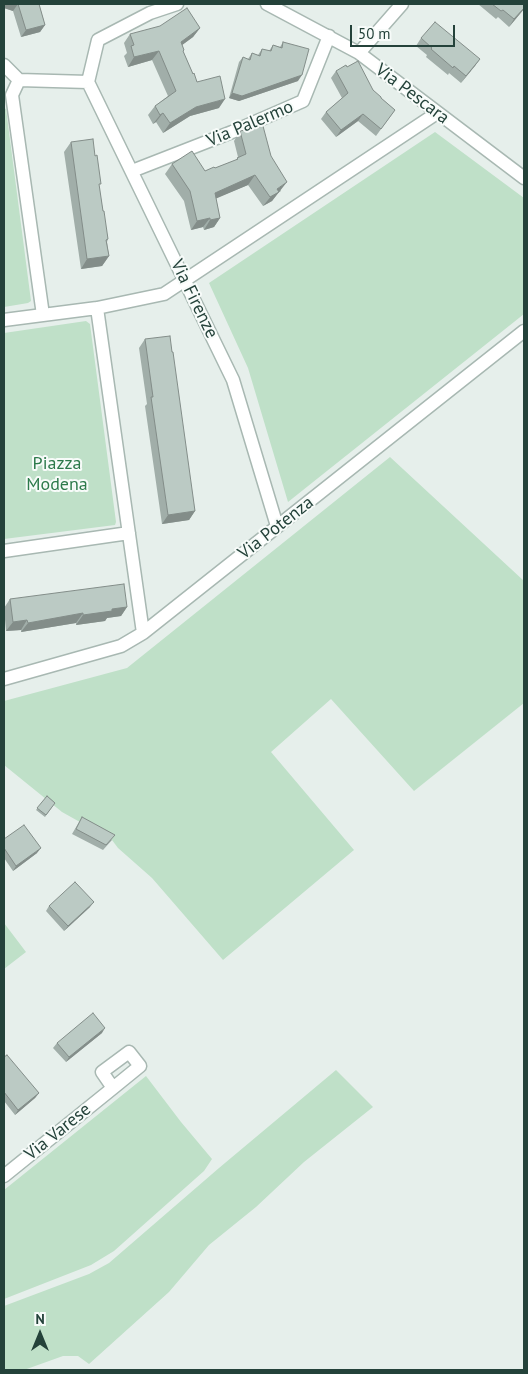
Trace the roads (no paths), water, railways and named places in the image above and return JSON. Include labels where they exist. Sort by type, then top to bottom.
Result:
[{"type":"street","points":[[4,65],[19,80],[88,82],[98,40],[150,13],[178,4]]},
{"type":"street","name":"Via Pescara","points":[[268,4],[359,54],[524,178]]},
{"type":"street","points":[[359,54],[402,4]]},
{"type":"street","name":"Via Palermo","points":[[132,171],[303,102],[329,36]]},
{"type":"street","points":[[19,80],[8,95],[43,315]]},
{"type":"street","name":"Via Firenze","points":[[88,82],[233,380],[277,526]]},
{"type":"street","points":[[4,320],[97,308],[164,294],[437,113]]},
{"type":"street","points":[[97,308],[143,633]]},
{"type":"street","name":"Via Potenza","points":[[4,679],[121,646],[143,633],[524,331]]},
{"type":"street","points":[[4,551],[129,533]]},
{"type":"street","name":"Via Varese","points":[[4,1176],[113,1088]]},
{"type":"park label","name":"Piazza Modena","points":[[57,474]]}]
